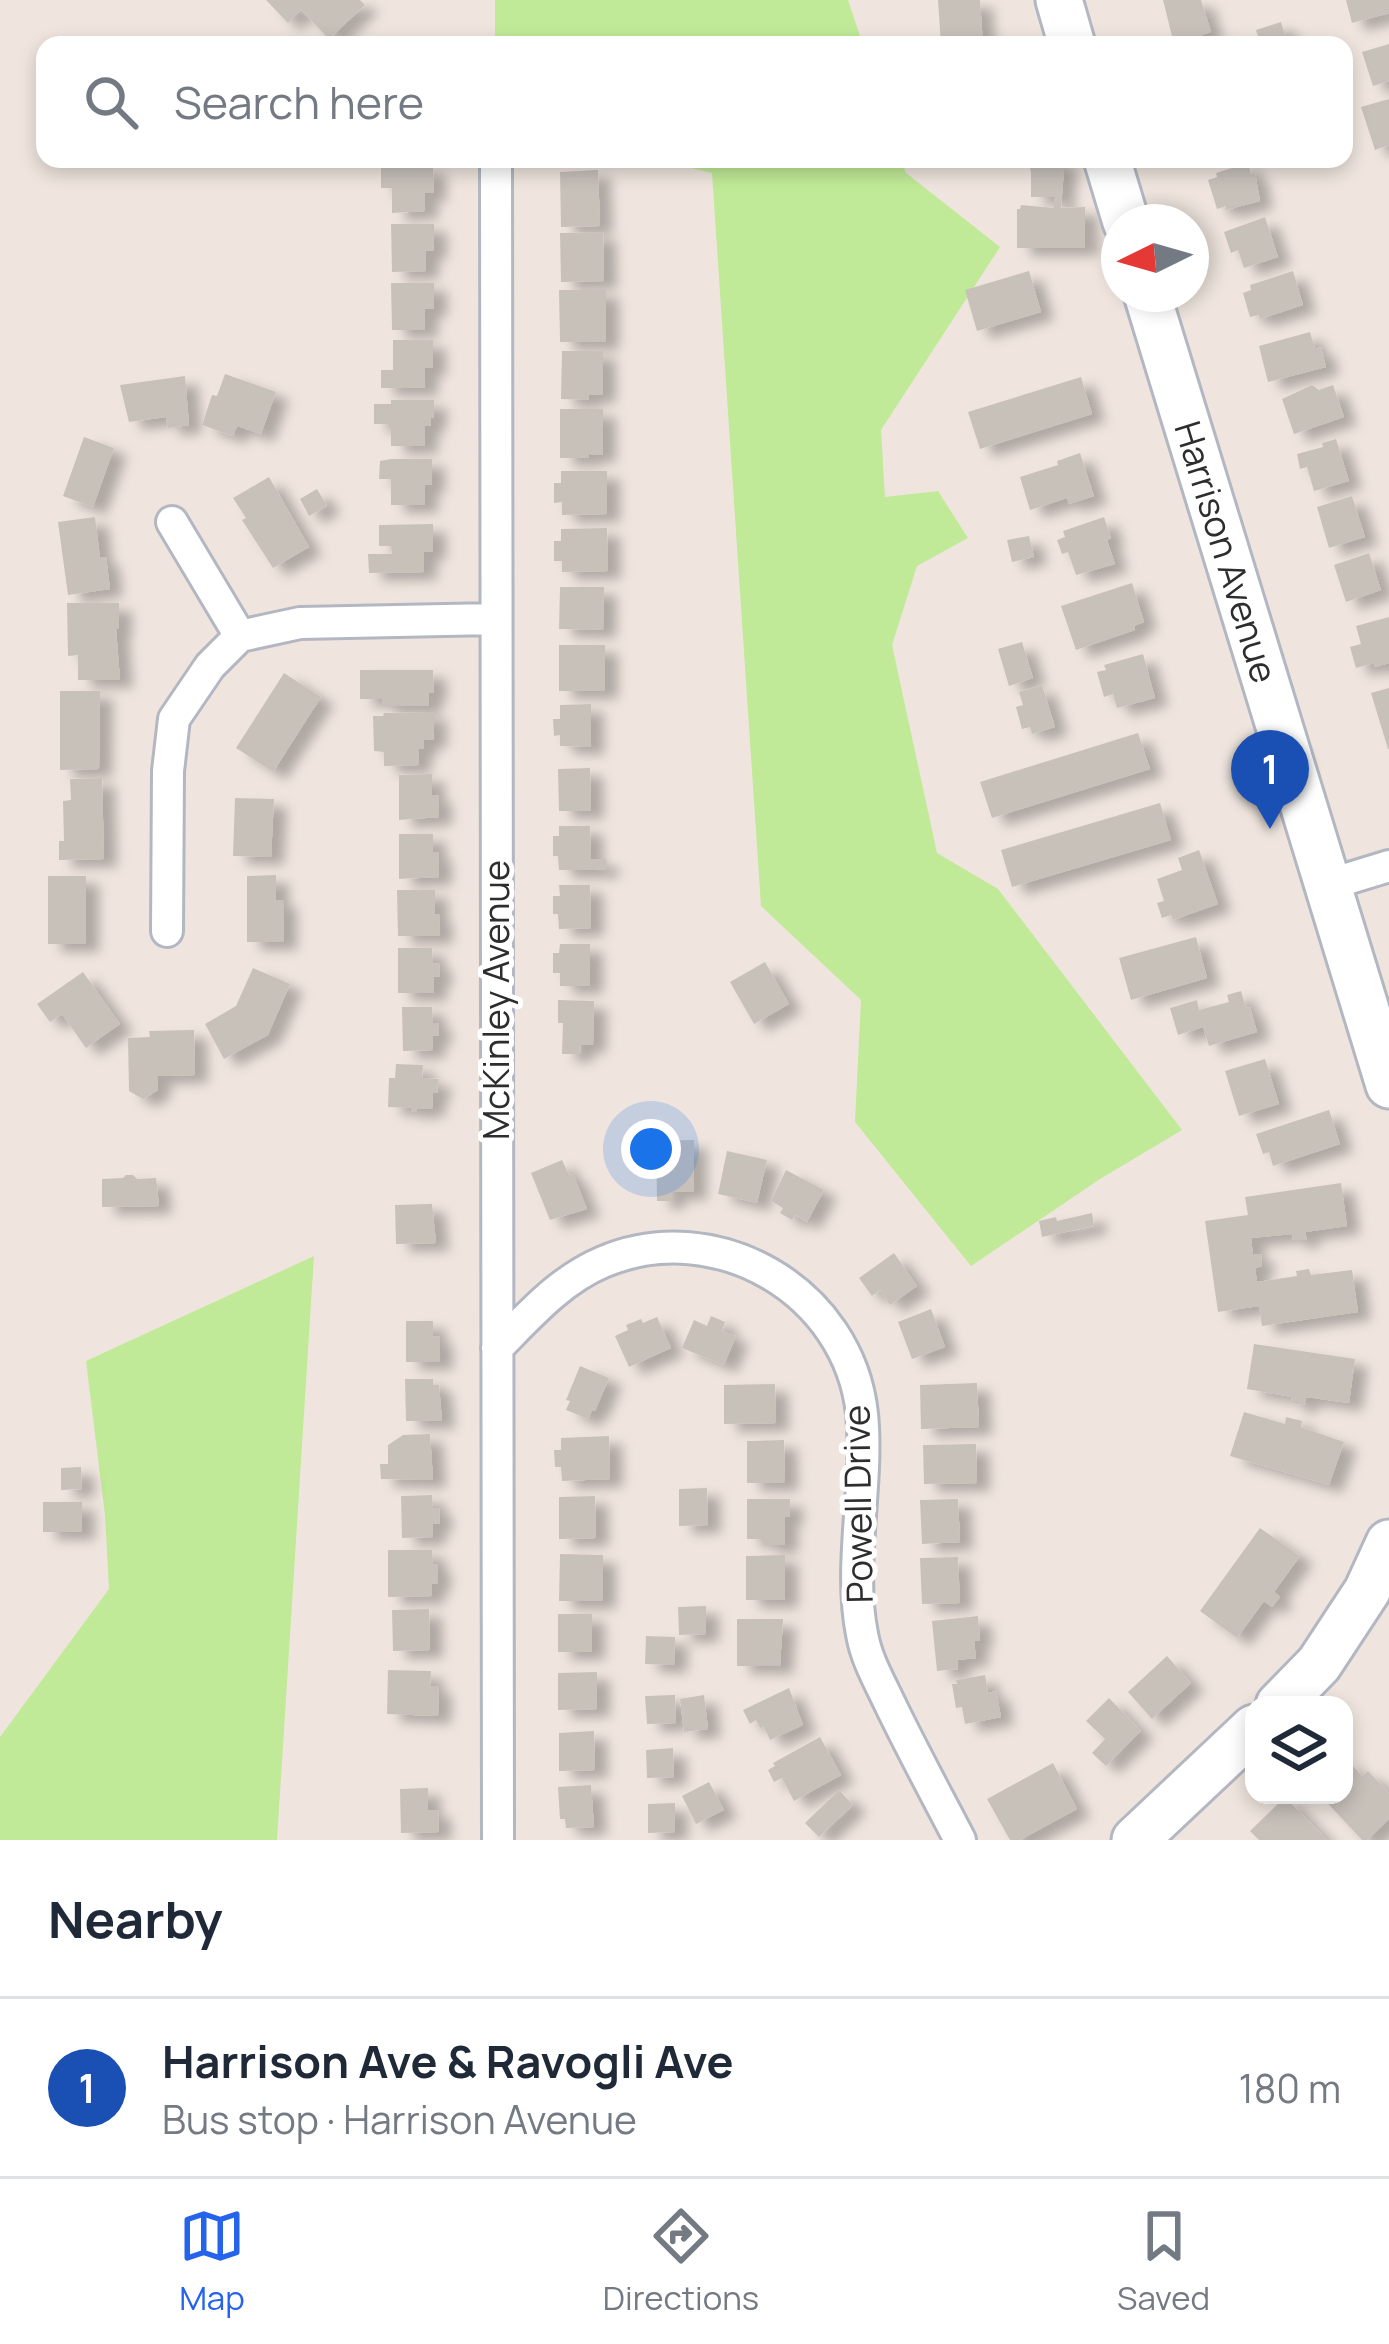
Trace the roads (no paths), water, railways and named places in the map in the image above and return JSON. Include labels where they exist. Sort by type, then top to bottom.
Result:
[{"type":"main road","points":[[1059,0],[1069,36]]},
{"type":"main road","points":[[1110,168],[1121,204]]},
{"type":"main road","name":"Harrison Avenue","points":[[1153,312],[1389,1085]]},
{"type":"main road","points":[[1288,1696],[1319,1664],[1367,1591],[1389,1543]]},
{"type":"main road","points":[[1135,1840],[1245,1736]]},
{"type":"street","name":"McKinley Avenue","points":[[496,168],[498,1840]]},
{"type":"street","points":[[172,522],[240,636]]},
{"type":"street","points":[[167,931],[168,771],[175,719],[210,666],[240,636],[300,622],[494,619]]},
{"type":"street","points":[[1328,885],[1389,866]]},
{"type":"street","name":"Powell Drive","points":[[497,1348],[555,1291],[584,1270],[639,1250],[675,1246],[744,1260],[776,1276],[820,1315],[855,1380],[862,1415],[858,1612],[868,1658],[960,1840]]},
{"type":"place","name":"Harrison Ave & Ravogli Ave","points":[[1270,829]]}]
